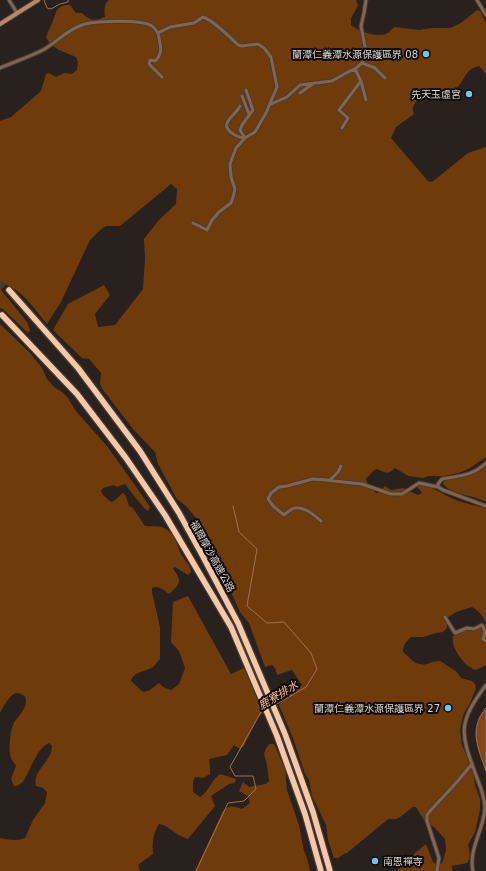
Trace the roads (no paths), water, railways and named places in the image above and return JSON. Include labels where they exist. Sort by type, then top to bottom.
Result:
[{"type":"highway","name":"福爾摩沙高速公路","points":[[9,290],[78,368],[140,451],[179,513],[200,551],[238,623],[285,734],[313,812],[330,871]]},
{"type":"highway","name":"福爾摩沙高速公路","points":[[2,315],[77,394],[126,458],[165,515],[231,627],[254,678],[277,736],[305,814],[321,871]]},
{"type":"main road","points":[[0,24],[38,0]]},
{"type":"street","points":[[9,0],[17,13]]},
{"type":"street","points":[[270,104],[287,97],[300,85],[332,81],[355,69],[362,63],[366,52],[361,26],[366,0]]},
{"type":"street","points":[[478,0],[486,15]]},
{"type":"street","points":[[158,33],[170,27],[194,22],[203,17],[207,18],[238,45],[258,44],[264,48],[271,57],[276,78],[277,86],[266,113],[255,132],[245,138],[236,148],[230,164],[231,177],[235,189],[231,203],[219,212],[212,220],[207,230],[193,223]]},
{"type":"street","points":[[0,68],[43,50],[74,28],[85,24],[120,21],[141,22],[151,25],[158,33],[162,50],[159,58],[155,61],[150,60],[149,64],[162,77]]},
{"type":"street","points":[[362,63],[375,68],[385,78]]},
{"type":"street","points":[[355,69],[361,81],[366,100]]},
{"type":"street","points":[[342,128],[348,118],[339,110],[361,81]]},
{"type":"street","points":[[300,93],[315,82]]},
{"type":"street","points":[[245,138],[240,130],[253,110],[246,90]]},
{"type":"street","points":[[242,96],[249,114]]},
{"type":"street","points":[[240,106],[236,113],[227,121],[226,126],[230,132],[240,138],[245,138]]},
{"type":"street","points":[[438,487],[439,481],[442,479],[470,474],[479,470],[486,463]]},
{"type":"street","points":[[330,480],[342,466]]},
{"type":"street","points":[[321,521],[311,513],[302,509],[292,509],[284,515],[273,506],[268,499],[269,496],[278,487],[313,480],[330,480],[362,484],[391,494],[402,494],[419,483],[438,487],[486,506]]},
{"type":"street","points":[[445,618],[455,633],[467,628],[474,629],[482,625],[485,632],[483,639],[486,641]]},
{"type":"street","points":[[474,871],[472,862],[485,808],[482,791],[467,750],[464,726],[470,708],[486,685]]},
{"type":"street","points":[[437,871],[439,858],[427,822],[427,815],[472,764]]},
{"type":"waterway","points":[[44,0],[47,8],[51,9],[68,2],[68,0]]},
{"type":"waterway","name":"鹿寮排水","points":[[233,506],[239,532],[257,549],[247,606],[267,623],[284,622],[311,653],[317,669],[306,687],[275,705]]},
{"type":"waterway","name":"鹿寮排水","points":[[196,871],[228,803],[244,801],[256,789],[253,776],[235,776],[230,767],[261,712],[263,711]]},
{"type":"tunnel","points":[[0,283],[9,290]]},
{"type":"place","name":"蘭潭仁義潭水源保護區界 08","points":[[426,54]]},
{"type":"place","name":"先天玉虛宮","points":[[469,94]]},
{"type":"place","name":"蘭潭仁義潭水源保護區界 27","points":[[448,708]]},
{"type":"place","name":"南恩禪寺","points":[[375,861]]}]
